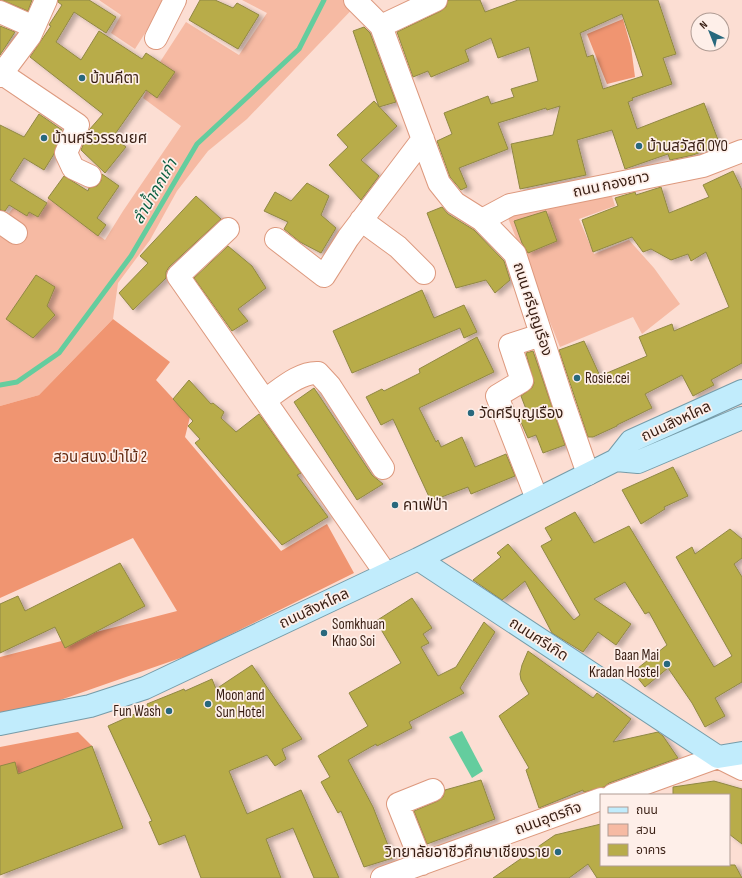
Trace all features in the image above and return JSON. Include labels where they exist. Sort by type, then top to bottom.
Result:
[{"type":"main road","name":"ถนนสิงหไคล","points":[[0,724],[90,706],[145,688],[418,559],[537,500],[616,460],[631,442],[742,391]]},
{"type":"main road","name":"ถนนสิงหไคล","points":[[616,460],[638,462],[742,418]]},
{"type":"main road","name":"ถนนศรีเกิด","points":[[418,559],[718,757]]},
{"type":"main road","points":[[718,757],[742,753]]},
{"type":"street","points":[[46,0],[32,31],[1,75],[78,125],[66,153],[73,168],[90,176]]},
{"type":"street","points":[[156,38],[175,0]]},
{"type":"street","name":"ถนน ศรีบุญเรือง","points":[[355,0],[381,26],[439,183],[455,203],[482,220],[515,254],[588,474]]},
{"type":"street","points":[[381,26],[436,0]]},
{"type":"street","points":[[0,12],[32,31]]},
{"type":"street","points":[[0,23],[32,31]]},
{"type":"street","points":[[276,239],[324,276],[361,220],[423,140]]},
{"type":"street","name":"ถนน กองยาว","points":[[482,220],[510,205],[703,166],[742,151]]},
{"type":"street","points":[[361,220],[398,247],[424,273]]},
{"type":"street","points":[[228,229],[178,276],[386,574]]},
{"type":"street","points":[[537,500],[497,396],[522,381],[510,345],[541,335]]},
{"type":"street","points":[[265,400],[301,377],[311,372],[318,373],[330,386],[383,468]]},
{"type":"street","points":[[616,794],[718,757]]},
{"type":"street","name":"ถนนศรีเกิด","points":[[718,757],[742,769]]},
{"type":"street","points":[[422,864],[398,804],[433,790]]},
{"type":"street","name":"ถนนอุตรกิจ","points":[[382,878],[600,799]]},
{"type":"green space","points":[[99,0],[166,0],[135,49],[111,33],[121,15]]},
{"type":"green space","points":[[242,0],[361,0],[247,119],[208,151],[177,191],[150,240],[118,283],[113,319],[39,395],[0,406],[0,225],[13,208],[29,212],[38,217],[47,203],[48,198],[105,240],[181,126],[143,98],[160,62],[186,22],[239,55],[267,13]]},
{"type":"green space","points":[[623,19],[631,47],[635,77],[607,84],[587,34]]},
{"type":"green space","points":[[611,193],[615,206],[579,219],[594,254],[629,240],[654,268],[680,304],[642,334],[633,317],[560,347],[508,218],[553,203]]},
{"type":"green space","name":"สวน สนง.ป่าไม้ 2","points":[[113,319],[170,362],[156,380],[190,417],[185,437],[281,551],[327,524],[354,573],[189,655],[0,721],[0,657],[177,611],[133,538],[0,598],[0,406],[39,395]]},
{"type":"green space","points":[[78,732],[92,746],[17,775],[0,814],[0,747]]},
{"type":"shaded area","points":[[462,731],[483,771],[472,778],[449,737]]},
{"type":"building","points":[[2,0],[32,0],[28,11]]},
{"type":"building","points":[[58,0],[89,0],[116,17],[106,33],[74,12],[56,42],[81,60],[99,31],[142,59],[146,53],[175,72],[157,98],[146,90],[113,137],[126,147],[105,173],[81,150],[89,130],[103,114],[30,57],[51,26],[49,25],[62,5],[58,2]]},
{"type":"building","points":[[200,0],[215,0],[233,8],[237,3],[259,15],[238,49],[189,20]]},
{"type":"building","points":[[448,0],[480,0],[485,12],[518,0],[658,0],[676,54],[663,58],[672,84],[632,98],[633,100],[628,102],[637,129],[704,103],[720,145],[693,155],[670,160],[668,154],[625,169],[612,130],[577,140],[586,175],[520,189],[511,144],[553,135],[560,106],[547,110],[546,108],[498,123],[508,149],[459,168],[467,187],[461,190],[450,177],[437,141],[452,134],[444,113],[488,96],[491,104],[514,97],[511,89],[538,81],[529,47],[498,58],[491,38],[465,50],[469,61],[431,77],[428,71],[413,77],[397,32],[441,11],[446,7]],"holes":[[[622,14],[643,76],[603,89],[593,55],[587,57],[580,33]]]},
{"type":"building","points":[[0,26],[15,32],[0,55]]},
{"type":"building","points":[[364,27],[370,33],[396,102],[379,107],[353,31]]},
{"type":"building","points":[[374,101],[397,126],[361,160],[379,176],[361,200],[329,165],[348,147],[337,135]]},
{"type":"building","points":[[39,114],[62,130],[54,154],[44,170],[24,158],[10,180],[47,203],[38,217],[29,212],[27,216],[9,205],[5,211],[0,210],[0,125],[24,137]]},
{"type":"building","points":[[733,171],[742,190],[742,363],[711,380],[714,385],[693,396],[682,375],[645,394],[652,408],[593,437],[588,437],[559,350],[584,341],[600,376],[647,356],[639,337],[672,324],[674,331],[729,307],[706,252],[691,261],[688,254],[671,260],[651,249],[643,252],[632,237],[593,252],[582,220],[618,206],[615,198],[635,192],[636,195],[661,187],[669,213],[709,197],[703,185]]},
{"type":"building","points":[[102,174],[119,186],[97,218],[106,225],[98,236],[48,198],[64,176],[88,191],[89,188],[97,186],[101,181]]},
{"type":"building","points":[[307,183],[329,196],[321,215],[336,228],[321,253],[300,242],[284,229],[288,222],[264,211],[275,192],[291,201]]},
{"type":"building","points":[[196,196],[221,219],[169,267],[166,272],[166,278],[133,310],[119,293],[148,263],[140,256]]},
{"type":"building","points":[[442,207],[448,214],[474,230],[504,261],[510,280],[495,293],[486,280],[456,288],[427,213]]},
{"type":"building","points":[[546,211],[557,241],[528,253],[522,243],[514,221]]},
{"type":"building","points":[[228,246],[252,266],[266,288],[238,309],[248,321],[232,331],[194,278]]},
{"type":"building","points":[[36,275],[55,287],[47,306],[55,315],[33,338],[6,319]]},
{"type":"building","points":[[422,290],[434,318],[464,305],[477,332],[464,338],[460,328],[352,373],[333,331]]},
{"type":"building","points":[[477,337],[494,372],[419,408],[436,442],[438,440],[441,447],[462,437],[475,467],[506,454],[515,476],[471,494],[468,487],[431,501],[393,419],[381,425],[366,397],[382,389],[384,391],[420,373],[419,369]]},
{"type":"building","points":[[533,351],[565,445],[543,453],[536,435],[528,438],[517,413],[526,409],[521,396],[532,388],[534,383],[526,353]]},
{"type":"building","points":[[189,380],[211,404],[213,403],[224,412],[221,418],[236,432],[259,414],[301,473],[297,475],[328,517],[282,545],[195,443],[200,439],[188,426],[193,421],[173,399]]},
{"type":"building","points":[[314,388],[372,475],[383,484],[357,500],[294,402]]},
{"type":"building","points":[[673,467],[688,496],[664,507],[665,509],[641,524],[622,490]]},
{"type":"building","points":[[575,512],[594,543],[629,526],[714,667],[732,656],[676,557],[692,547],[695,554],[730,529],[742,539],[742,558],[734,564],[742,577],[742,682],[715,698],[725,716],[705,727],[692,703],[668,668],[645,687],[633,672],[667,645],[649,612],[645,614],[625,582],[594,599],[631,624],[616,645],[598,632],[583,652],[552,633],[525,581],[502,600],[473,580],[501,557],[497,553],[508,544],[574,620],[580,615],[541,546],[552,540],[545,528]]},
{"type":"building","points":[[120,563],[145,606],[65,648],[55,627],[0,653],[0,604],[18,596],[25,611]]},
{"type":"building","points":[[412,598],[432,628],[423,634],[429,643],[421,647],[438,676],[456,667],[484,622],[495,632],[460,688],[464,693],[409,722],[412,728],[377,746],[376,744],[348,760],[373,807],[393,858],[364,867],[341,811],[338,813],[321,782],[330,777],[318,756],[368,726],[349,693],[401,663],[376,621]]},
{"type":"building","points":[[528,651],[593,698],[597,693],[631,719],[613,742],[658,732],[663,736],[678,758],[609,783],[604,787],[584,792],[583,790],[539,808],[526,770],[529,768],[499,716],[529,694],[521,680],[520,674]]},
{"type":"building","points":[[252,665],[302,739],[282,749],[286,759],[275,766],[267,755],[229,771],[247,814],[301,790],[339,878],[314,878],[293,828],[266,839],[281,878],[201,878],[185,835],[159,845],[149,822],[152,821],[108,726],[148,708],[147,704],[184,689],[185,691],[212,679],[216,689]]},
{"type":"building","points":[[92,746],[123,828],[0,875],[0,766],[15,762],[18,774]]},
{"type":"building","points":[[481,780],[495,819],[427,844],[414,811],[438,801],[443,797],[445,790]]},
{"type":"building","points":[[714,781],[742,789],[742,844],[730,835],[730,794],[673,794],[673,787]]},
{"type":"building","name":"วิทยาลัยอาชีวศึกษาเชียงราย","points":[[600,824],[600,866],[735,865],[742,878],[597,878],[588,864],[569,878],[493,878],[555,835]]},
{"type":"waterway","name":"ลำน้ำกกเก่า","points":[[0,385],[17,382],[59,353],[131,256],[197,144],[299,49],[324,0]]},
{"type":"place","name":"บ้านคีตา","points":[[82,78]]},
{"type":"place","name":"บ้านศรีวรรณยศ","points":[[44,138]]},
{"type":"place","name":"บ้านสวัสดี OYO","points":[[639,146]]},
{"type":"place","name":"Rosie.cei","points":[[577,378]]},
{"type":"place","name":"วัดศรีบุญเรือง","points":[[471,413]]},
{"type":"place","name":"คาเฟ่ป่า","points":[[395,505]]},
{"type":"place","name":"Somkhuan Khao Soi","points":[[324,633]]},
{"type":"place","name":"Baan Mai Kradan Hostel","points":[[667,664]]},
{"type":"place","name":"Moon and Sun Hotel","points":[[208,704]]},
{"type":"place","name":"Fun Wash","points":[[169,711]]},
{"type":"place","name":"วิทยาลัยอาชีวศึกษาเชียงราย","points":[[558,852]]}]
